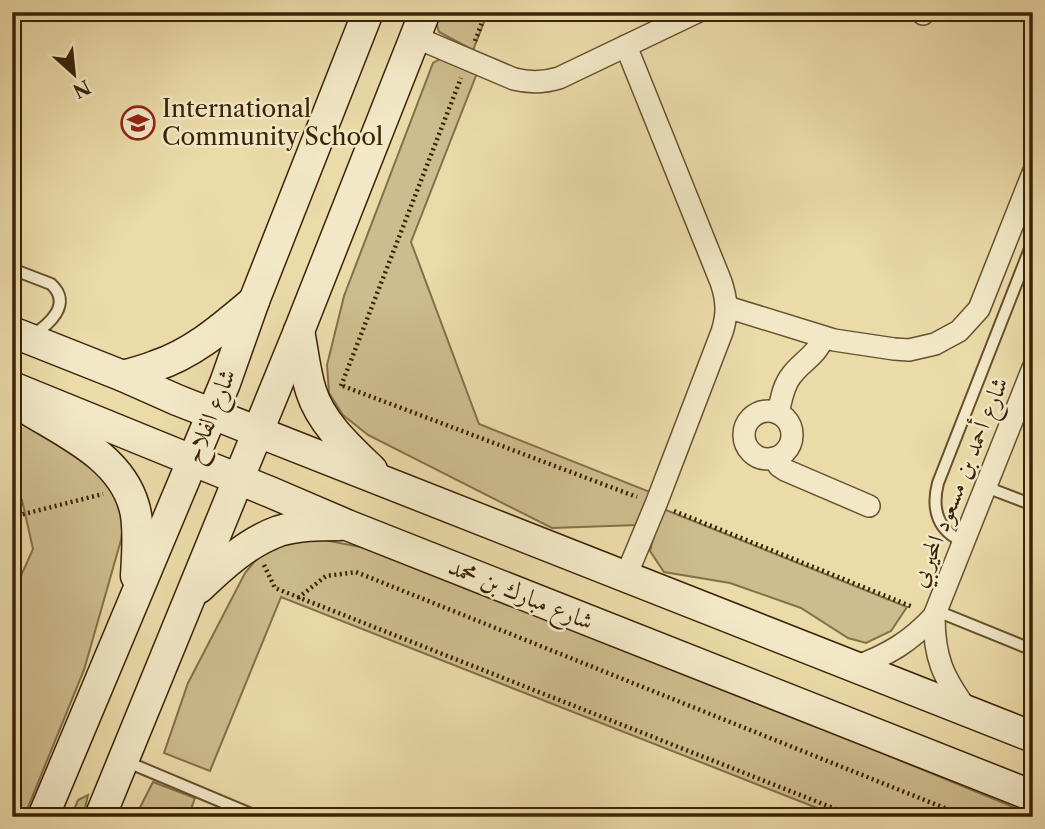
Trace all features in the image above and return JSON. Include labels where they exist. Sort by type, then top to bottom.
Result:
[{"type":"main road","name":"شارع الفلاح","points":[[43,817],[225,383],[254,301],[368,12]]},
{"type":"main road","name":"شارع الفلاح","points":[[100,817],[259,431],[420,24]]},
{"type":"main road","points":[[123,376],[155,367],[187,352],[254,301]]},
{"type":"main road","points":[[299,331],[312,394],[321,412],[341,439],[383,480]]},
{"type":"main road","points":[[20,335],[177,400],[1033,737]]},
{"type":"main road","name":"شارع مبارك بن محمد","points":[[12,387],[347,525],[1033,796]]},
{"type":"main road","points":[[12,400],[101,455],[122,477],[135,507],[138,540],[135,594]]},
{"type":"main road","points":[[192,595],[223,565],[250,546],[279,531],[309,525],[347,525]]},
{"type":"street","points":[[420,24],[468,59],[514,79],[538,83],[559,78],[697,12]]},
{"type":"street","points":[[626,46],[721,282],[727,307],[722,332],[626,576]]},
{"type":"street","points":[[727,307],[823,338],[894,349],[935,344],[959,331],[979,309],[1033,173]]},
{"type":"street","points":[[778,413],[788,380],[818,349],[823,338]]},
{"type":"street","name":"شارع أحمد بن مسعود المحيربي","points":[[854,667],[873,661],[906,642],[935,614],[1033,368]]},
{"type":"street","points":[[761,411],[778,413],[790,424],[792,432],[788,449],[774,458],[758,457],[746,445],[744,429],[748,421],[761,411]]},
{"type":"street","points":[[774,458],[785,470],[869,506]]},
{"type":"street","name":"شارع أحمد بن مسعود المحيربي","points":[[935,614],[936,650],[940,667],[967,711]]},
{"type":"lane","points":[[964,542],[951,537],[942,526],[935,495],[1033,241]]},
{"type":"lane","points":[[12,269],[51,284],[60,301],[57,312],[45,327],[20,335]]},
{"type":"lane","points":[[986,487],[1033,505]]},
{"type":"lane","points":[[935,614],[1033,650]]},
{"type":"lane","points":[[122,760],[258,817]]},
{"type":"path","points":[[343,386],[486,12]]},
{"type":"path","points":[[12,517],[104,494]]},
{"type":"path","points":[[264,564],[275,589],[856,817]]},
{"type":"path","points":[[298,598],[326,576],[356,572],[967,817]]},
{"type":"shaded area","points":[[440,12],[488,12],[473,50],[439,32],[436,22]]},
{"type":"shaded area","points":[[442,58],[477,73],[411,242],[479,424],[650,492],[638,525],[552,528],[368,435],[343,415],[329,393],[327,365],[344,296],[433,63]]},
{"type":"shaded area","points":[[12,418],[89,457],[107,472],[125,514],[121,540],[84,670],[24,817],[12,817],[12,596],[33,549],[22,500],[12,491]]},
{"type":"shaded area","points":[[661,508],[907,607],[891,631],[866,643],[848,638],[801,608],[730,583],[664,572],[650,551]]},
{"type":"shaded area","points":[[319,539],[397,554],[1033,817],[840,817],[281,597],[210,771],[164,753],[188,683],[245,573],[259,556],[277,544]]},
{"type":"shaded area","points":[[153,782],[195,798],[188,817],[135,817]]},
{"type":"shaded area","points":[[88,795],[83,817],[71,817],[78,800]]},
{"type":"place","name":"International Community School","points":[[138,123]]}]
